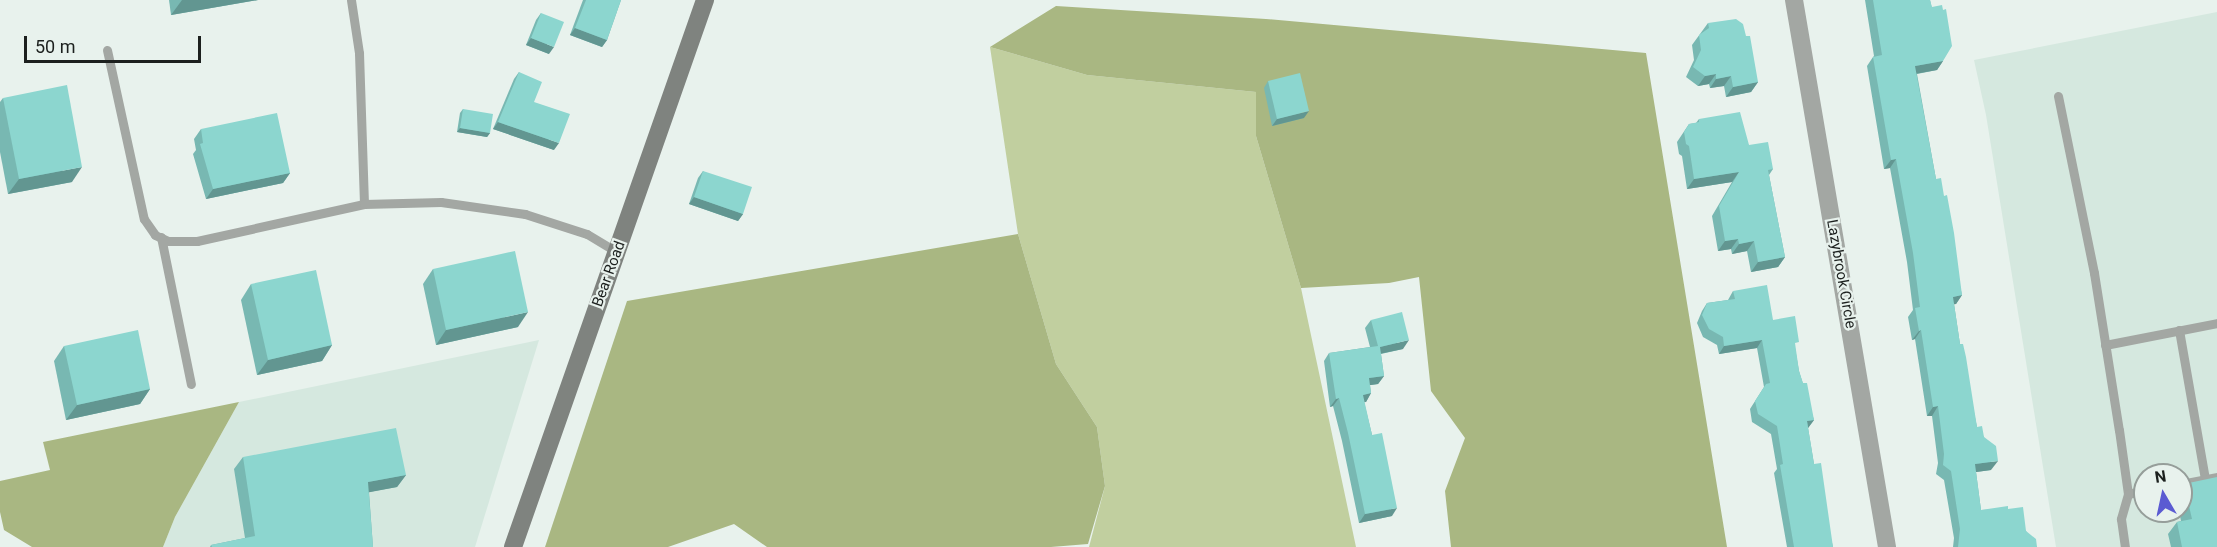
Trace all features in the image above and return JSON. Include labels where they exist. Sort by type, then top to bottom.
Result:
[{"type":"street","name":"Bear Road","points":[[513,547],[705,0]]},
{"type":"street","name":"Lazybrook Circle","points":[[1794,0],[1887,547]]},
{"type":"lane","points":[[351,0],[359,53],[364,204]]},
{"type":"lane","points":[[107,50],[144,219],[155,235],[168,241],[197,241],[364,204],[441,202],[525,214],[586,234],[617,252]]},
{"type":"lane","points":[[2058,96],[2094,273],[2128,494],[2121,519],[2125,547]]},
{"type":"lane","points":[[161,237],[192,384]]},
{"type":"lane","points":[[2105,345],[2217,322]]},
{"type":"lane","points":[[2179,330],[2205,479]]},
{"type":"lane","points":[[2193,482],[2217,477]]},
{"type":"lane","points":[[2128,494],[2133,493]]},
{"type":"shaded area","points":[[2217,12],[2217,547],[2056,547],[1986,115],[1974,60]]},
{"type":"shaded area","points":[[539,340],[475,547],[163,547],[175,517],[239,402]]},
{"type":"green space","points":[[1056,6],[1266,19],[1646,53],[1727,547],[1451,547],[1445,491],[1465,438],[1431,391],[1419,277],[1389,283],[1301,288],[1256,136],[1256,92],[1087,75],[990,47]]},
{"type":"green space","points":[[990,47],[1087,75],[1256,92],[1256,136],[1301,288],[1356,547],[1089,547],[1105,486],[1097,427],[1056,364],[1018,234]]},
{"type":"green space","points":[[1018,234],[1056,364],[1097,427],[1105,486],[1088,544],[1051,547],[767,547],[734,524],[668,547],[545,547],[627,301]]},
{"type":"green space","points":[[239,402],[175,517],[163,547],[32,547],[4,530],[0,512],[0,481],[50,470],[43,442]]},
{"type":"building","points":[[586,0],[621,0],[607,40],[575,28]]},
{"type":"building","points":[[1873,0],[1930,0],[1932,7],[1942,5],[1943,10],[1946,9],[1952,46],[1943,61],[1915,66],[1936,179],[1941,178],[1944,196],[1947,195],[1954,233],[1962,295],[1953,297],[1960,344],[1963,344],[1966,357],[1977,427],[1982,426],[1984,437],[1996,446],[1998,461],[1975,464],[1981,510],[2008,506],[2008,509],[2023,507],[2026,531],[2036,539],[2037,547],[1958,547],[1960,529],[1951,471],[1943,465],[1944,454],[1938,406],[1933,407],[1921,330],[1919,331],[1915,308],[1920,307],[1913,253],[1896,159],[1891,160],[1873,57],[1882,55]]},
{"type":"building","points":[[541,13],[564,22],[554,47],[531,38]]},
{"type":"building","points":[[1736,19],[1743,24],[1746,36],[1750,36],[1758,82],[1733,87],[1731,76],[1716,79],[1716,74],[1705,76],[1693,67],[1701,50],[1699,35],[1709,28],[1708,23]]},
{"type":"building","points":[[519,72],[542,82],[534,102],[570,114],[559,143],[498,122]]},
{"type":"building","points":[[1300,73],[1309,111],[1277,119],[1268,81]]},
{"type":"building","points":[[67,85],[82,167],[19,179],[3,98]]},
{"type":"building","points":[[463,109],[493,114],[490,133],[460,128]]},
{"type":"building","points":[[1740,112],[1749,145],[1768,142],[1773,169],[1768,170],[1785,257],[1758,262],[1754,241],[1739,244],[1738,239],[1725,241],[1719,206],[1739,172],[1694,179],[1689,146],[1686,144],[1684,132],[1689,124],[1699,122],[1699,119]]},
{"type":"building","points":[[277,113],[290,173],[213,189],[200,144],[203,143],[201,129]]},
{"type":"building","points":[[703,171],[752,187],[743,214],[694,197]]},
{"type":"building","points":[[515,251],[528,312],[446,330],[433,269]]},
{"type":"building","points":[[316,270],[332,345],[268,360],[251,284]]},
{"type":"building","points":[[1767,285],[1773,320],[1795,316],[1799,342],[1795,343],[1799,371],[1803,383],[1807,383],[1814,420],[1807,421],[1814,464],[1821,463],[1833,547],[1794,547],[1780,465],[1783,464],[1777,426],[1758,414],[1755,401],[1766,384],[1770,383],[1762,340],[1724,346],[1723,337],[1709,329],[1702,315],[1707,303],[1735,299],[1733,291]]},
{"type":"building","points":[[1402,312],[1409,340],[1380,347],[1384,376],[1369,378],[1371,393],[1363,395],[1372,435],[1382,433],[1397,508],[1365,514],[1348,433],[1339,398],[1336,399],[1329,353],[1378,346],[1371,320]]},
{"type":"building","points":[[138,330],[150,389],[77,405],[64,346]]},
{"type":"building","points":[[396,428],[406,475],[368,482],[373,547],[212,547],[211,545],[255,536],[243,457]]},
{"type":"building","points":[[2217,477],[2217,547],[2182,547],[2177,523],[2193,523],[2193,482]]}]
